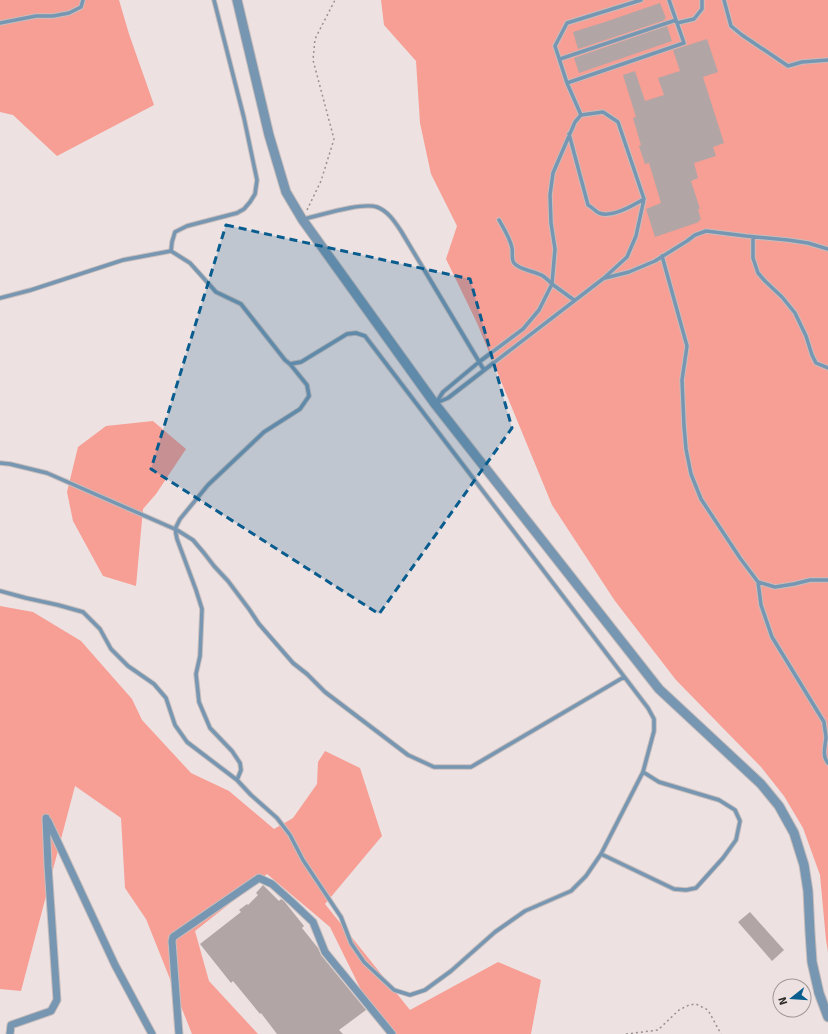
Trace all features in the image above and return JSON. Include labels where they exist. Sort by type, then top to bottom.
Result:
[{"type":"street","points":[[237,0],[269,135],[286,192],[302,219],[435,404],[660,689],[762,784],[779,806],[794,833],[804,865],[808,891],[812,962],[819,993],[828,1017]]},
{"type":"street","points":[[10,1034],[11,1025],[51,1011],[57,1000],[46,818],[115,965],[152,1034]]},
{"type":"street","points":[[179,1034],[172,941],[173,937],[259,878],[272,884],[313,922],[325,952],[392,1034]]},
{"type":"lane","points":[[0,23],[36,16],[53,16],[69,13],[81,7],[83,0]]},
{"type":"lane","points":[[171,250],[175,232],[187,226],[237,213],[244,209],[255,194],[257,180],[244,118],[214,0]]},
{"type":"lane","points":[[581,115],[567,83],[555,46],[567,23],[641,0]]},
{"type":"lane","points":[[567,83],[684,43],[668,0]]},
{"type":"lane","points":[[560,59],[694,18],[702,9],[702,0]]},
{"type":"lane","points":[[724,0],[731,26],[742,36],[788,66],[802,62],[828,60]]},
{"type":"lane","points":[[603,112],[618,122],[644,199],[636,236],[627,257],[604,278],[448,398],[435,404],[443,392],[479,362],[523,329],[539,310],[552,284],[555,249],[551,223],[550,195],[553,173],[575,122],[581,115],[603,112]]},
{"type":"lane","points":[[569,134],[588,205],[598,212],[606,214],[625,210],[644,199]]},
{"type":"lane","points":[[302,219],[360,206],[377,207],[390,215],[401,230],[484,370]]},
{"type":"lane","points":[[498,220],[507,234],[515,264],[520,268],[543,276],[574,300]]},
{"type":"lane","points":[[604,278],[629,272],[654,261],[688,241],[695,235],[706,231],[788,240],[808,243],[828,249]]},
{"type":"lane","points":[[753,237],[753,258],[758,273],[782,297],[795,313],[806,336],[816,363],[828,368]]},
{"type":"lane","points":[[0,298],[31,290],[123,260],[171,250],[190,263],[216,292],[241,304],[285,360],[307,385],[309,396],[300,409],[264,432],[208,485],[180,519],[175,529],[177,539],[202,608],[200,656],[196,674],[199,702],[210,728],[232,751],[240,763],[241,770],[237,780]]},
{"type":"lane","points":[[662,256],[687,346],[682,380],[684,426],[690,474],[700,499],[758,582],[761,605],[772,637],[824,722],[826,738],[824,749],[826,761],[828,763]]},
{"type":"lane","points":[[0,591],[83,612],[100,630],[111,649],[128,666],[154,684],[166,698],[175,724],[188,742],[237,780],[276,818],[290,835],[303,860],[341,917],[351,943],[364,962],[394,990],[410,995],[425,990],[446,975],[496,932],[525,911],[571,891],[586,876],[602,854],[643,772],[654,731],[654,719],[648,708],[365,336],[356,333],[347,334],[301,362],[290,364]]},
{"type":"lane","points":[[0,463],[47,473],[175,529],[193,540],[228,581],[259,624],[293,663],[307,674],[325,692],[408,755],[434,767],[471,767],[624,677]]},
{"type":"lane","points":[[758,582],[775,587],[810,580],[828,580]]},
{"type":"lane","points":[[602,854],[674,889],[686,890],[696,888],[723,858],[736,840],[740,821],[735,810],[718,800],[659,782],[643,772]]},
{"type":"path","points":[[302,219],[320,181],[334,139],[313,60],[315,39],[334,0]]},
{"type":"path","points":[[626,1034],[658,1030],[679,1010],[689,1005],[696,1004],[708,1010],[721,1034]]},
{"type":"highlighted area","points":[[226,225],[470,279],[512,428],[379,614],[151,469]]},
{"type":"shaded area","points":[[0,0],[119,0],[129,34],[154,105],[57,156],[13,115],[0,112]]},
{"type":"shaded area","points":[[381,0],[828,0],[828,952],[820,875],[803,828],[784,796],[761,767],[676,680],[615,601],[552,505],[477,323],[446,259],[457,226],[431,174],[420,123],[416,61],[384,25]]},
{"type":"shaded area","points":[[153,421],[186,449],[156,494],[143,509],[136,586],[103,576],[73,521],[67,492],[78,447],[106,426]]},
{"type":"shaded area","points":[[0,606],[33,612],[81,641],[132,699],[142,720],[191,773],[229,791],[274,829],[293,818],[317,784],[318,762],[325,751],[360,768],[382,836],[325,904],[410,1010],[498,962],[541,980],[531,1034],[395,1034],[366,1000],[330,927],[267,874],[195,931],[209,981],[258,1034],[192,1034],[146,919],[125,888],[121,818],[75,786],[21,991],[0,989]]},
{"type":"building","points":[[660,3],[666,18],[664,19],[665,20],[578,49],[573,32]]},
{"type":"building","points":[[667,26],[672,41],[579,73],[574,58]]},
{"type":"building","points":[[707,39],[718,72],[703,77],[724,143],[713,147],[716,156],[694,163],[698,178],[691,181],[700,209],[698,209],[701,220],[655,237],[646,209],[661,203],[649,163],[645,164],[639,146],[641,145],[633,118],[636,117],[623,75],[635,71],[645,101],[664,95],[658,78],[680,71],[673,50]]},
{"type":"building","points":[[263,885],[279,901],[281,899],[284,901],[304,926],[302,928],[318,948],[321,955],[366,1010],[339,1030],[343,1034],[277,1034],[233,981],[231,983],[200,944],[241,912],[239,910],[247,904],[248,905],[258,895],[256,893]]},
{"type":"building","points":[[750,912],[784,950],[772,961],[738,922]]}]
